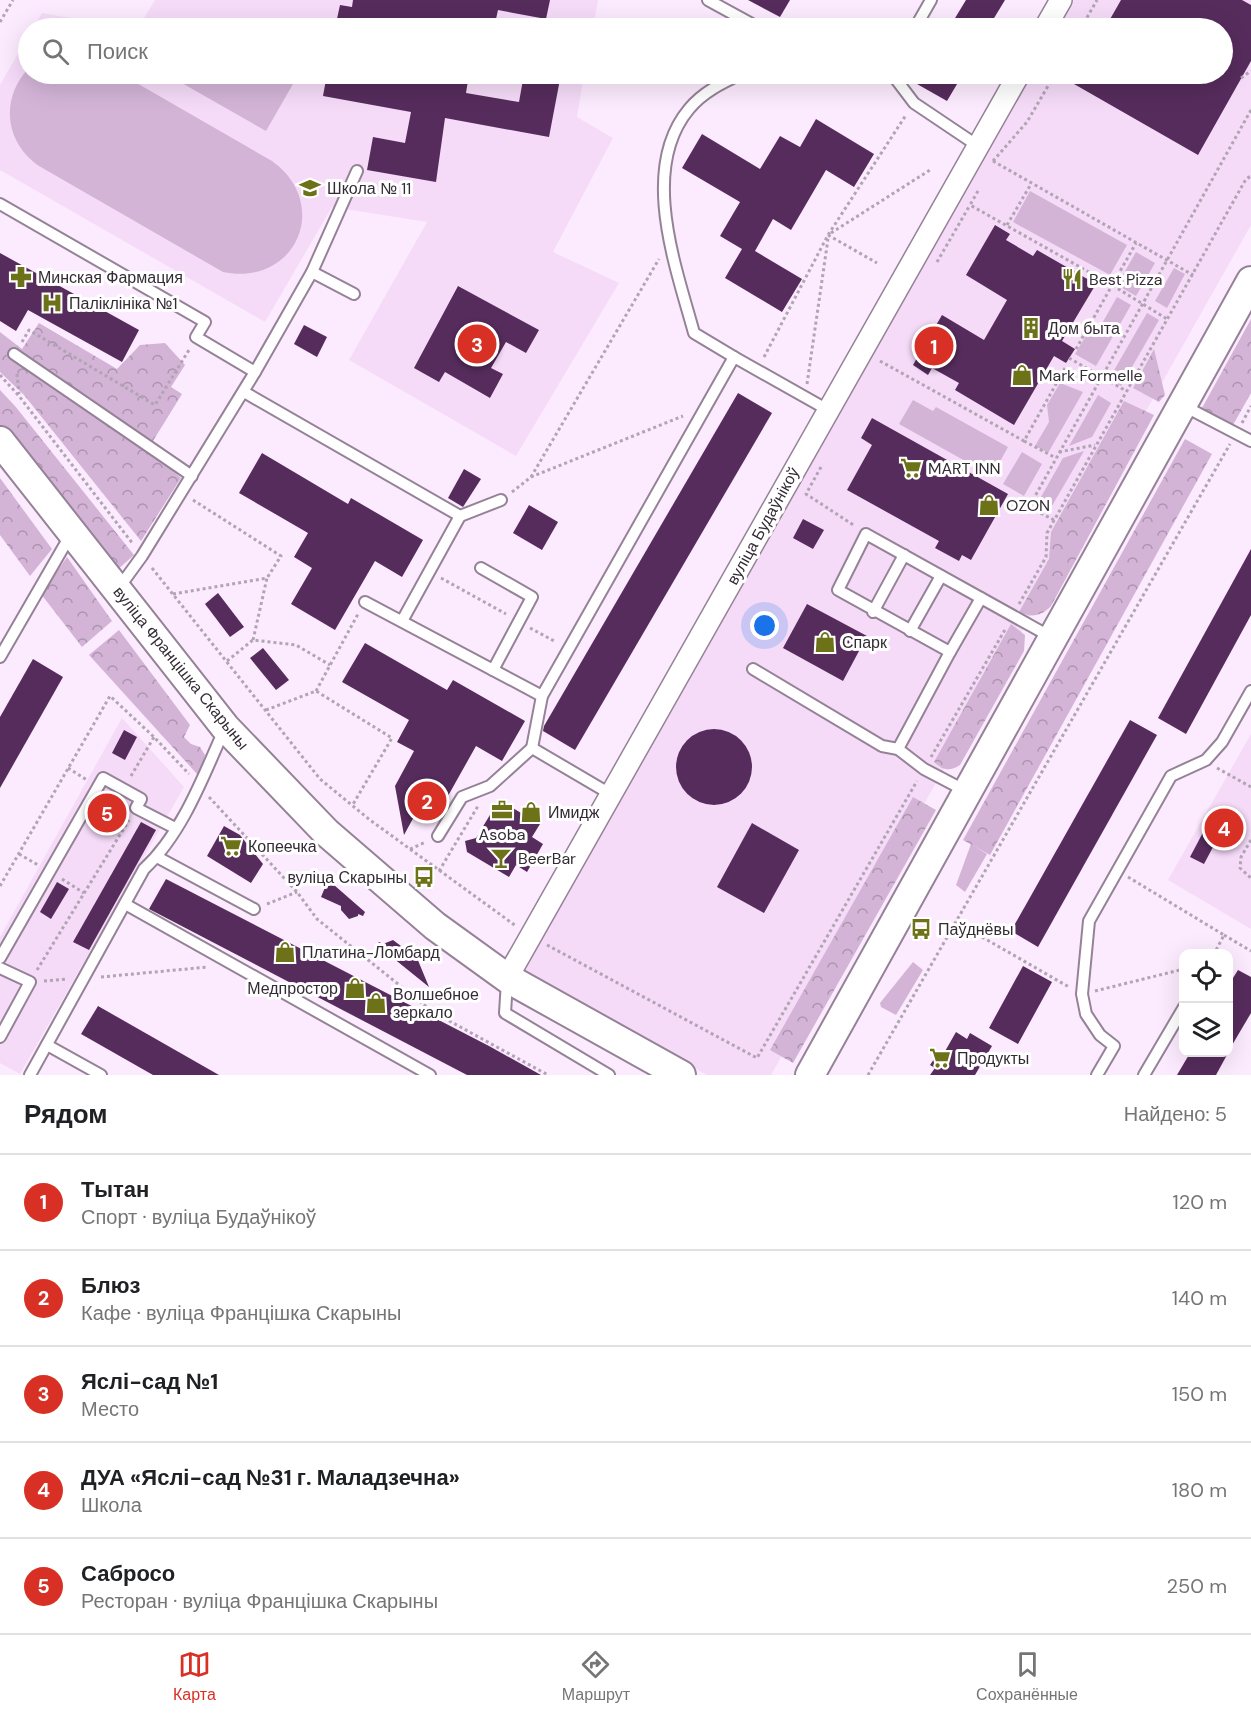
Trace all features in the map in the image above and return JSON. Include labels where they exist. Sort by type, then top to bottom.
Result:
[{"type":"main road","points":[[810,1075],[969,793],[1251,281]]},
{"type":"main road","name":"вуліца Францішка Скарыны","points":[[0,441],[225,727],[326,832],[435,926],[507,978],[681,1075]]},
{"type":"street","points":[[1051,18],[1061,0]]},
{"type":"street","name":"вуліца Будаўнікоў","points":[[507,978],[1013,84]]},
{"type":"lane","points":[[708,0],[722,3],[744,18]]},
{"type":"lane","points":[[921,18],[931,0]]},
{"type":"lane","points":[[719,84],[689,108],[673,133],[663,164],[669,241],[693,333],[828,410]]},
{"type":"lane","points":[[899,84],[914,103],[978,146]]},
{"type":"lane","points":[[117,589],[142,556],[244,392],[312,272],[357,171]]},
{"type":"lane","points":[[0,204],[205,322],[196,337],[255,372]]},
{"type":"lane","points":[[312,272],[354,294]]},
{"type":"lane","points":[[14,354],[192,476]]},
{"type":"lane","points":[[438,836],[462,797],[490,786],[532,748],[542,696],[734,357]]},
{"type":"lane","points":[[244,392],[460,516]]},
{"type":"lane","points":[[1182,405],[1251,441]]},
{"type":"lane","points":[[402,621],[460,516],[501,500]]},
{"type":"lane","points":[[0,657],[72,534]]},
{"type":"lane","points":[[950,652],[873,612],[838,590],[866,534],[1054,638]]},
{"type":"lane","points":[[873,612],[904,555]]},
{"type":"lane","points":[[481,568],[532,597],[493,670]]},
{"type":"lane","points":[[910,631],[941,576]]},
{"type":"lane","points":[[898,749],[981,598]]},
{"type":"lane","points":[[365,602],[542,696]]},
{"type":"lane","points":[[753,669],[882,746],[898,749],[924,769],[969,793]]},
{"type":"lane","points":[[1097,1075],[1114,1046],[1100,1035],[1086,1014],[1082,994],[1089,921],[1172,776],[1206,760],[1222,742],[1251,691]]},
{"type":"lane","points":[[30,1075],[144,869],[157,857],[175,828],[199,785],[225,727]]},
{"type":"lane","points":[[532,748],[612,795]]},
{"type":"lane","points":[[0,958],[103,778],[141,799],[136,808],[175,828]]},
{"type":"lane","points":[[157,857],[254,909]]},
{"type":"lane","points":[[125,904],[430,1075]]},
{"type":"lane","points":[[0,968],[30,982],[0,1037]]},
{"type":"lane","points":[[507,978],[506,1013],[609,1075]]},
{"type":"lane","points":[[1144,1075],[1179,1016]]},
{"type":"lane","points":[[47,1045],[101,1075]]},
{"type":"path","points":[[0,22],[13,0]]},
{"type":"path","points":[[1087,18],[1097,0]]},
{"type":"path","points":[[1241,78],[1251,71]]},
{"type":"path","points":[[988,170],[993,161],[1028,122],[1049,84]]},
{"type":"path","points":[[758,370],[828,235],[914,103]]},
{"type":"path","points":[[1054,520],[1029,507],[1251,110]]},
{"type":"path","points":[[993,161],[1193,275]]},
{"type":"path","points":[[828,235],[930,171]]},
{"type":"path","points":[[1007,225],[1031,184]]},
{"type":"path","points":[[936,264],[979,188]]},
{"type":"path","points":[[970,205],[1112,285],[1142,306],[1167,319]]},
{"type":"path","points":[[828,235],[877,263]]},
{"type":"path","points":[[806,398],[828,235]]},
{"type":"path","points":[[531,477],[669,241]]},
{"type":"path","points":[[1076,349],[1136,243]]},
{"type":"path","points":[[14,354],[29,330],[156,405],[196,337]]},
{"type":"path","points":[[885,353],[879,363],[1056,458]]},
{"type":"path","points":[[1069,358],[1125,391]]},
{"type":"path","points":[[1024,441],[1065,368]]},
{"type":"path","points":[[0,375],[19,396],[142,556],[320,779],[352,806],[532,937],[757,1058]]},
{"type":"path","points":[[501,500],[531,477],[706,406]]},
{"type":"path","points":[[868,1075],[1251,406]]},
{"type":"path","points":[[1059,452],[1095,445]]},
{"type":"path","points":[[824,463],[806,494],[866,534]]},
{"type":"path","points":[[181,493],[281,556],[267,578],[253,640],[227,661]]},
{"type":"path","points":[[429,572],[569,648]]},
{"type":"path","points":[[173,594],[267,578]]},
{"type":"path","points":[[266,710],[316,692],[365,602]]},
{"type":"path","points":[[253,640],[296,645],[330,665]]},
{"type":"path","points":[[316,692],[392,738],[352,806]]},
{"type":"path","points":[[0,886],[110,696],[154,737],[199,785],[297,892],[317,920],[433,1012],[548,1075]]},
{"type":"path","points":[[123,789],[154,737]]},
{"type":"path","points":[[1206,760],[1251,787]]},
{"type":"path","points":[[68,768],[98,786]]},
{"type":"path","points":[[439,870],[490,786]]},
{"type":"path","points":[[30,982],[136,808]]},
{"type":"path","points":[[1251,840],[1241,857],[1240,868],[1251,878]]},
{"type":"path","points":[[1118,871],[1251,951]]},
{"type":"path","points":[[254,909],[297,892]]},
{"type":"path","points":[[956,922],[1082,994],[1179,970]]},
{"type":"path","points":[[1217,949],[1224,935]]},
{"type":"path","points":[[100,977],[234,965]]},
{"type":"path","points":[[30,982],[78,979]]},
{"type":"shaded area","points":[[155,0],[598,0],[595,18],[144,18]]},
{"type":"shaded area","points":[[1074,0],[1251,0],[1251,225],[771,1075],[707,1075],[522,972],[1026,84],[1233,84],[1233,18],[1064,18]]},
{"type":"shaded area","points":[[42,13],[71,18],[39,18]]},
{"type":"shaded area","name":"Школа № 11","points":[[18,54],[18,84],[582,84],[577,117],[613,138],[553,252],[619,283],[516,456],[349,360],[427,222],[332,207],[265,322],[0,170],[0,85]]},
{"type":"shaded area","points":[[122,718],[184,787],[20,1074],[0,1063],[0,937]]},
{"type":"shaded area","points":[[1251,734],[1251,929],[1168,880]]},
{"type":"green space","points":[[18,83],[138,84],[272,161],[290,179],[300,199],[302,219],[297,238],[286,255],[270,267],[249,273],[223,272],[39,166],[19,145],[13,133],[10,107]]},
{"type":"green space","points":[[184,84],[293,84],[266,131]]},
{"type":"green space","points":[[1030,191],[1127,245],[1110,275],[1013,222]]},
{"type":"green space","points":[[1136,252],[1155,263],[1136,296],[1117,285]]},
{"type":"green space","points":[[1174,268],[1185,274],[1167,308],[1155,301]]},
{"type":"green space","points":[[1117,297],[1131,305],[1096,366],[1075,354],[1087,334],[1100,327]]},
{"type":"green space","points":[[1147,313],[1159,320],[1121,386],[1109,379]]},
{"type":"green space","points":[[1251,319],[1251,393],[1233,425],[1202,408]]},
{"type":"green space","points":[[39,323],[117,369],[140,345],[165,343],[185,365],[171,387],[182,394],[148,449],[181,478],[141,541],[24,395],[0,372],[0,332],[22,349]]},
{"type":"green space","points":[[1154,349],[1165,395],[1159,402],[1133,388]]},
{"type":"green space","points":[[1060,383],[1083,392],[1048,453],[1035,446],[1049,422],[1047,405]]},
{"type":"green space","points":[[0,390],[134,555],[116,571],[0,429]]},
{"type":"green space","points":[[1098,395],[1111,403],[1092,437],[1069,446]]},
{"type":"green space","points":[[913,400],[933,411],[936,407],[1008,447],[992,476],[899,424]]},
{"type":"green space","points":[[1124,401],[1154,415],[1051,606],[1036,615],[1019,612],[1049,559],[1051,532]]},
{"type":"green space","points":[[1185,439],[1212,454],[990,855],[963,840]]},
{"type":"green space","points":[[1084,451],[1049,511],[1037,504],[1063,458]]},
{"type":"green space","points":[[1022,452],[1042,464],[1024,496],[1003,484]]},
{"type":"green space","points":[[0,478],[52,549],[30,576],[0,535]]},
{"type":"green space","points":[[67,557],[112,621],[82,647],[41,594]]},
{"type":"green space","points":[[1011,624],[1025,635],[1024,651],[960,765],[953,769],[943,768],[934,762]]},
{"type":"green space","points":[[119,630],[190,725],[184,737],[191,744],[200,747],[205,755],[202,768],[197,774],[89,655]]},
{"type":"green space","points":[[913,797],[936,810],[793,1063],[770,1050]]},
{"type":"green space","points":[[971,844],[987,854],[965,892],[956,885]]},
{"type":"green space","points":[[913,962],[923,970],[896,1015],[881,1007],[880,1003]]},
{"type":"building","points":[[353,0],[550,0],[546,18],[498,10],[496,18],[337,18],[340,5],[352,7]]},
{"type":"building","points":[[748,0],[790,0],[780,17]]},
{"type":"building","points":[[966,0],[1005,0],[994,18],[955,18]]},
{"type":"building","points":[[1121,0],[1242,0],[1251,5],[1251,61],[1198,155],[1074,84],[1233,84],[1233,18],[1111,18]]},
{"type":"building","points":[[325,84],[467,84],[466,93],[519,102],[522,84],[559,84],[549,137],[445,118],[436,182],[367,170],[373,137],[405,143],[411,112],[323,96]]},
{"type":"building","points":[[917,84],[957,84],[947,101]]},
{"type":"building","points":[[816,119],[874,154],[854,187],[826,170],[791,230],[773,219],[755,251],[802,279],[782,312],[725,278],[742,249],[720,236],[740,202],[682,168],[702,134],[760,169],[780,136],[800,147]]},
{"type":"building","name":"Дом быта","points":[[995,225],[1010,234],[1006,240],[1033,256],[1037,250],[1096,284],[1062,341],[1075,349],[1066,363],[1054,356],[1014,425],[955,390],[959,383],[932,368],[928,375],[913,365],[942,315],[984,340],[1007,300],[966,275]]},
{"type":"building","name":"Паліклініка №1","points":[[0,253],[139,330],[122,362],[28,310],[16,331],[0,321]]},
{"type":"building","points":[[458,286],[539,330],[526,353],[506,342],[491,368],[503,374],[490,398],[445,372],[439,382],[414,368]]},
{"type":"building","points":[[304,325],[327,337],[317,357],[294,344]]},
{"type":"building","points":[[738,393],[772,413],[575,750],[543,731],[544,726]]},
{"type":"building","name":"MART INN","points":[[872,418],[1008,494],[971,560],[962,555],[959,561],[935,548],[939,541],[847,490],[872,445],[861,438]]},
{"type":"building","points":[[262,453],[348,504],[351,498],[423,540],[402,577],[375,561],[335,630],[291,604],[312,568],[294,557],[308,533],[239,493]]},
{"type":"building","points":[[464,469],[481,479],[463,507],[448,498]]},
{"type":"building","points":[[529,505],[558,522],[542,550],[513,533]]},
{"type":"building","points":[[803,519],[824,530],[813,549],[793,538]]},
{"type":"building","points":[[1251,549],[1251,615],[1186,734],[1158,718]]},
{"type":"building","points":[[218,593],[244,627],[230,637],[205,604]]},
{"type":"building","name":"Спарк","points":[[807,604],[867,636],[843,681],[783,648]]},
{"type":"building","points":[[365,643],[447,690],[453,680],[525,721],[502,761],[476,746],[439,812],[422,802],[404,835],[395,786],[414,751],[397,742],[409,720],[342,682]]},
{"type":"building","points":[[263,648],[289,680],[276,690],[250,658]]},
{"type":"building","points":[[33,659],[63,677],[0,788],[0,717]]},
{"type":"building","points":[[1130,720],[1157,735],[1038,947],[1011,931]]},
{"type":"building","points":[[707,729],[721,729],[735,735],[746,746],[752,760],[749,782],[741,794],[721,805],[707,805],[693,799],[682,788],[676,774],[676,760],[682,746],[693,735]]},
{"type":"building","points":[[124,730],[137,737],[125,760],[112,753]]},
{"type":"building","points":[[499,800],[540,824],[532,837],[543,844],[527,872],[516,865],[509,877],[467,852],[465,841],[476,838]]},
{"type":"building","points":[[141,822],[156,830],[89,950],[73,942]]},
{"type":"building","points":[[752,823],[799,850],[764,913],[717,887]]},
{"type":"building","points":[[1208,823],[1222,830],[1204,864],[1190,857]]},
{"type":"building","name":"Копеечка","points":[[224,826],[240,835],[263,864],[251,883],[207,856]]},
{"type":"building","points":[[166,879],[541,1075],[467,1075],[149,909]]},
{"type":"building","points":[[57,882],[69,889],[51,919],[40,912]]},
{"type":"building","points":[[326,885],[334,885],[365,912],[363,916],[358,914],[349,919],[341,910],[341,906],[321,897]]},
{"type":"building","points":[[393,940],[401,946],[402,951],[417,958],[429,987],[377,945],[379,942],[383,944]]},
{"type":"building","points":[[1023,966],[1052,982],[1018,1044],[989,1028]]},
{"type":"building","points":[[1238,970],[1251,977],[1251,1013],[1233,1044],[1233,1003],[1233,978]]},
{"type":"building","points":[[98,1006],[219,1075],[153,1075],[81,1034]]},
{"type":"building","points":[[956,1032],[967,1039],[970,1033],[992,1046],[975,1075],[930,1075],[935,1068],[930,1065],[940,1050],[944,1053]]},
{"type":"building","points":[[1188,1057],[1226,1057],[1216,1075],[1177,1075]]},
{"type":"place","name":"Школа № 11","points":[[310,188]]},
{"type":"place","name":"Минская Фармация","points":[[21,277]]},
{"type":"place","name":"Best Pizza","points":[[1072,279]]},
{"type":"place","name":"Паліклініка №1","points":[[52,303]]},
{"type":"place","name":"Дом быта","points":[[1031,328]]},
{"type":"place","name":"Яслі-сад №1","points":[[477,344]]},
{"type":"place","name":"Тытан","points":[[934,346]]},
{"type":"place","name":"Mark Formelle","points":[[1022,375]]},
{"type":"place","name":"MART INN","points":[[911,468]]},
{"type":"place","name":"OZON","points":[[989,505]]},
{"type":"place","name":"Спарк","points":[[825,642]]},
{"type":"place","name":"Блюз","points":[[427,801]]},
{"type":"place","name":"Asoba","points":[[502,810]]},
{"type":"place","name":"Имидж","points":[[531,812]]},
{"type":"place","name":"Сабросо","points":[[107,813]]},
{"type":"place","name":"ДУА «Яслі-сад №31 г. Маладзечна»","points":[[1224,828]]},
{"type":"place","name":"Копеечка","points":[[231,846]]},
{"type":"place","name":"BeerBar","points":[[501,858]]},
{"type":"place","name":"вуліца Скарыны","points":[[424,877]]},
{"type":"place","name":"Паўднёвы","points":[[921,929]]},
{"type":"place","name":"Платина-Ломбард","points":[[285,952]]},
{"type":"place","name":"Медпростор","points":[[355,988]]},
{"type":"place","name":"Волшебное зеркало","points":[[376,1003]]},
{"type":"place","name":"Продукты","points":[[940,1058]]}]
